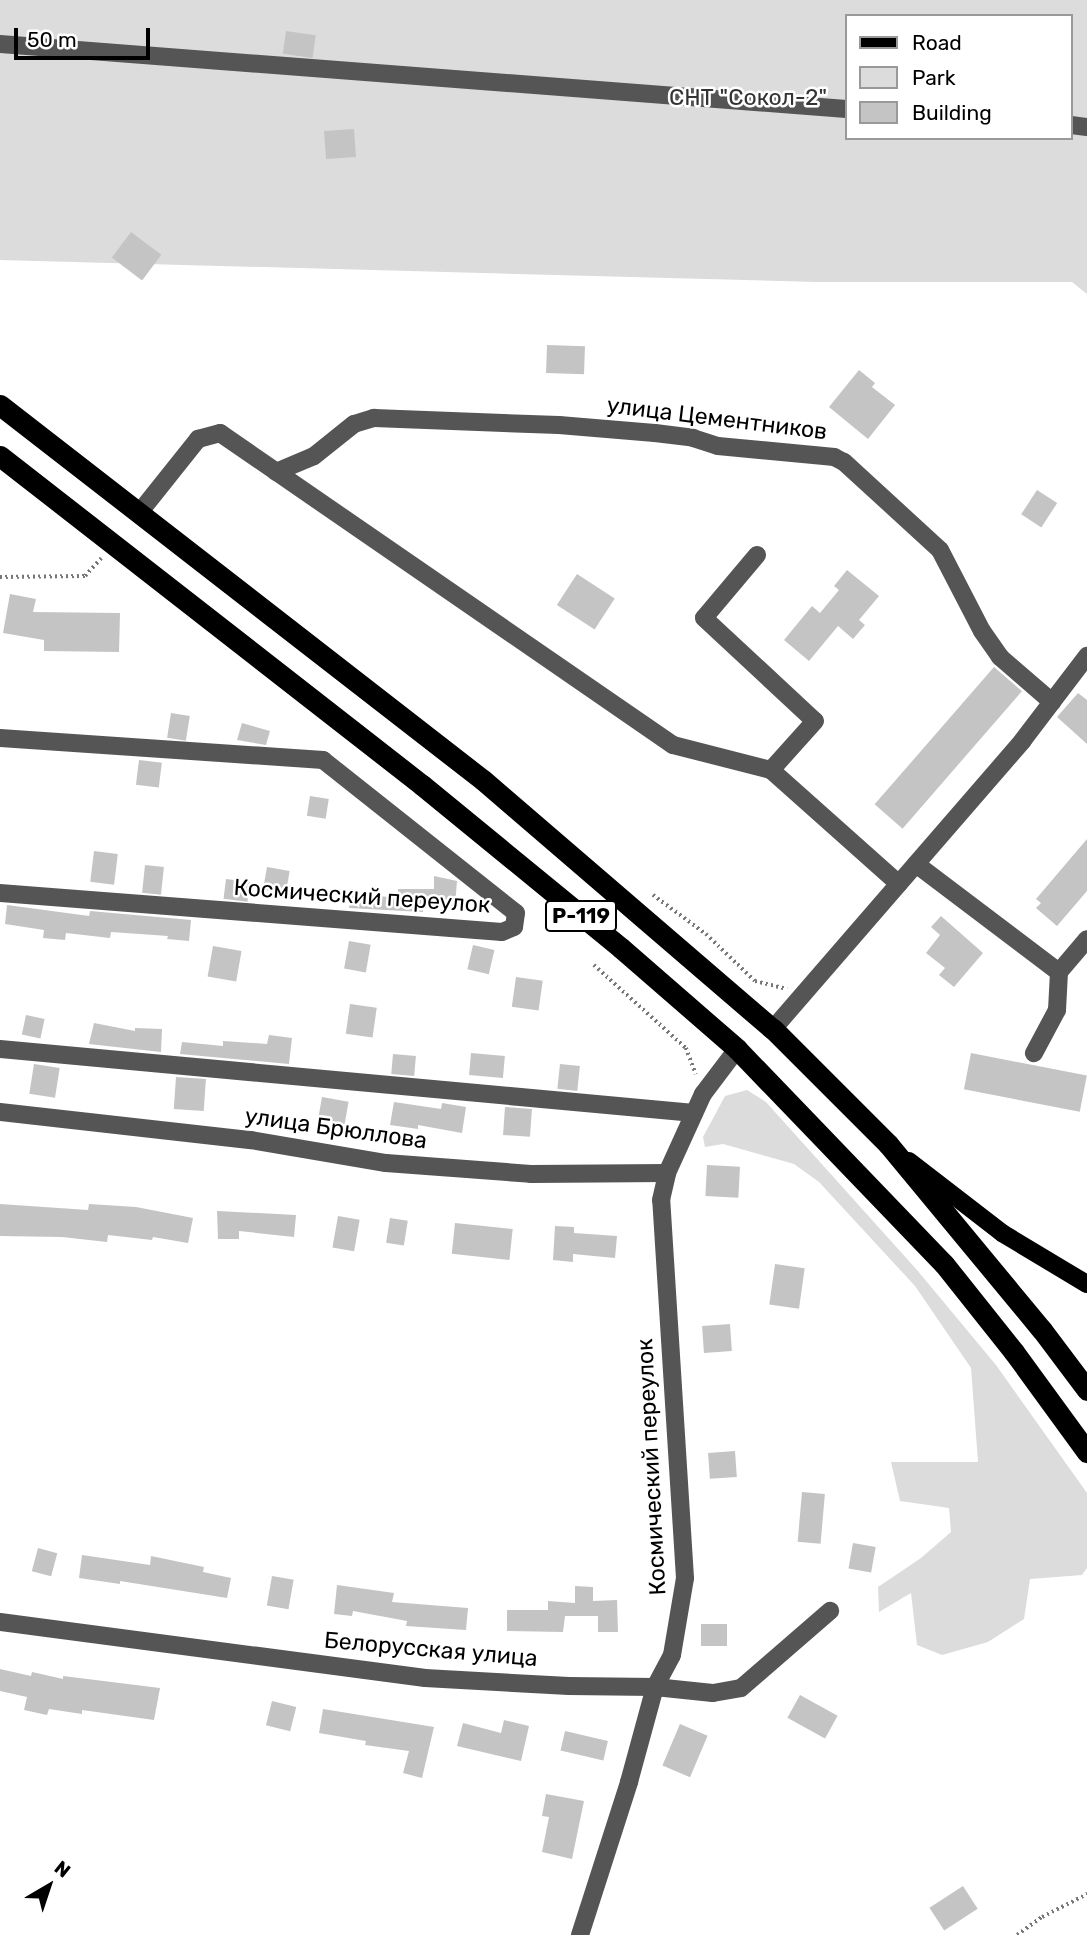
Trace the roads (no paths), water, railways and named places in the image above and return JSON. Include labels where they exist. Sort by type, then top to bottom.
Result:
[{"type":"highway","name":"Р-119","points":[[0,405],[483,779],[773,1029],[888,1144],[1042,1330],[1087,1390]]},
{"type":"highway","name":"Р-119","points":[[0,456],[422,785],[621,948],[737,1049],[944,1265],[1014,1352],[1087,1452]]},
{"type":"main road","points":[[888,1144],[1002,1233],[1087,1284]]},
{"type":"street","points":[[0,44],[846,109]]},
{"type":"street","name":"улица Цементников","points":[[276,472],[314,456],[354,424],[374,418],[547,424],[654,433],[693,438],[718,446],[834,457],[844,462],[940,550],[982,631],[1000,657],[1052,702]]},
{"type":"street","points":[[139,513],[198,439],[220,433],[673,746],[771,770],[899,884]]},
{"type":"street","points":[[757,555],[704,618],[814,721],[771,770]]},
{"type":"street","points":[[773,1029],[1052,702],[1081,676],[1087,656]]},
{"type":"street","name":"Космический переулок","points":[[0,738],[323,760],[516,914],[514,928],[502,932],[0,893]]},
{"type":"street","points":[[916,864],[1059,972]]},
{"type":"street","points":[[1034,1053],[1057,1010],[1059,972],[1087,939]]},
{"type":"street","points":[[0,1049],[694,1113]]},
{"type":"street","name":"Космический переулок","points":[[580,1935],[629,1782],[655,1687],[672,1655],[685,1578],[661,1200],[667,1173],[703,1094],[737,1049]]},
{"type":"street","name":"улица Брюллова","points":[[0,1112],[251,1140],[386,1163],[531,1174],[667,1173]]},
{"type":"street","name":"Белорусская улица","points":[[0,1622],[425,1678],[569,1686],[655,1687],[713,1693],[741,1688],[830,1611]]},
{"type":"park label","name":"СНТ \"Сокол-2\"","points":[[748,97]]}]
